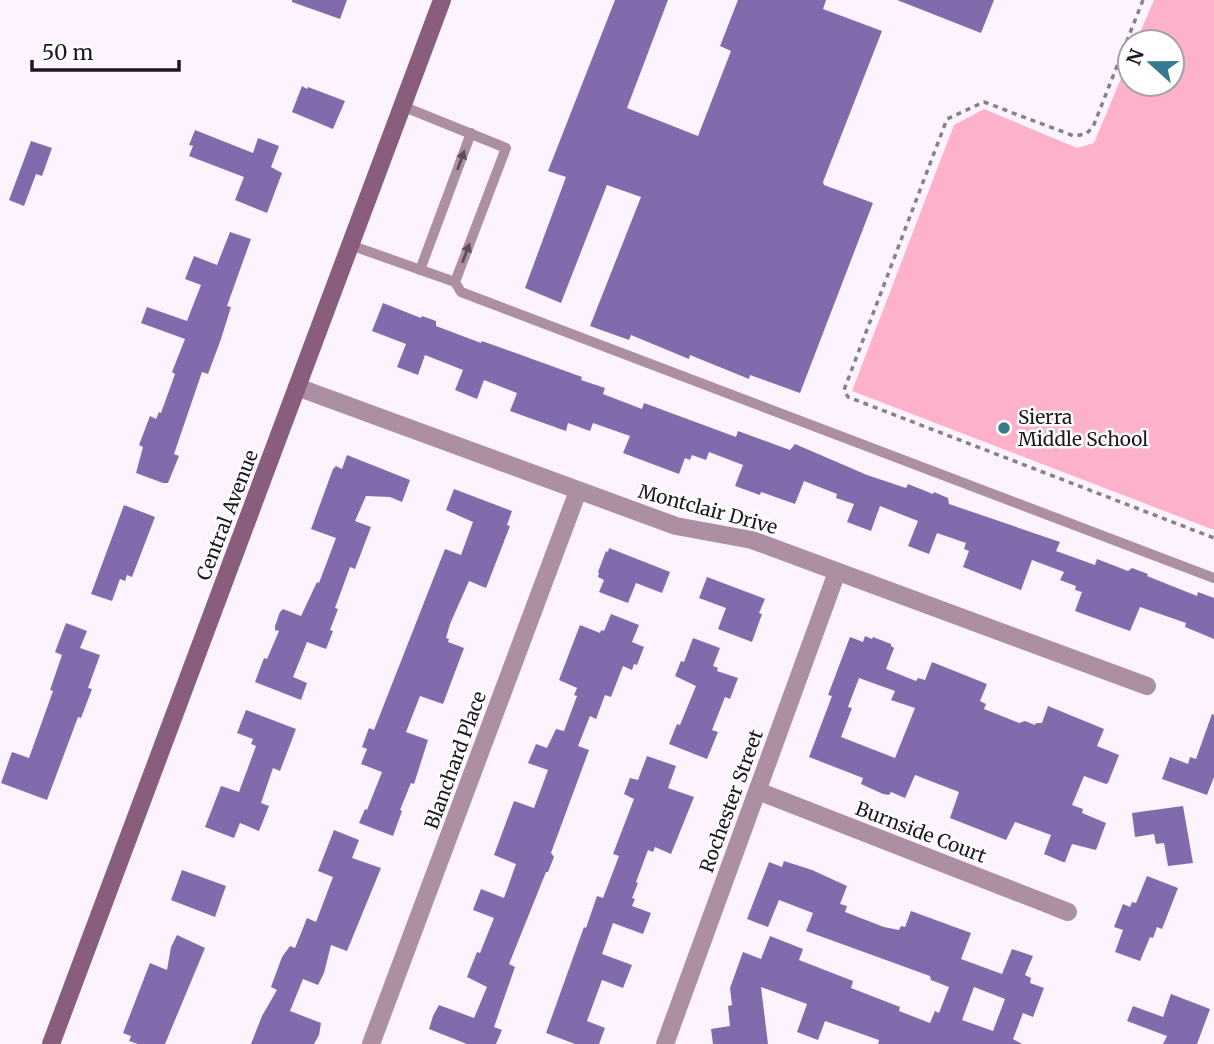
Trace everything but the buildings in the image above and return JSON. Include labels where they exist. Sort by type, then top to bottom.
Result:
[{"type":"main road","name":"Central Avenue","points":[[51,1044],[442,0]]},
{"type":"street","name":"Montclair Drive","points":[[297,387],[676,526],[752,540],[1147,686]]},
{"type":"street","name":"Blanchard Place","points":[[371,1044],[578,491]]},
{"type":"street","name":"Rochester Street","points":[[664,1044],[837,572]]},
{"type":"street","name":"Burnside Court","points":[[758,791],[1068,912]]},
{"type":"lane","points":[[402,106],[506,148],[455,282]]},
{"type":"lane","points":[[420,270],[471,134]]},
{"type":"lane","points":[[350,245],[455,282],[461,292],[1214,578]]},
{"type":"path","points":[[1143,0],[1093,127],[1086,134],[1074,136],[984,102],[947,119],[844,390],[848,397],[1214,538]]},
{"type":"shaded area","points":[[1154,0],[1214,0],[1214,530],[852,391],[954,125],[984,109],[1077,148],[1094,143],[1116,90],[1116,98],[1186,98],[1186,28],[1142,28]]},
{"type":"place","name":"Sierra Middle School","points":[[1004,428]]}]
